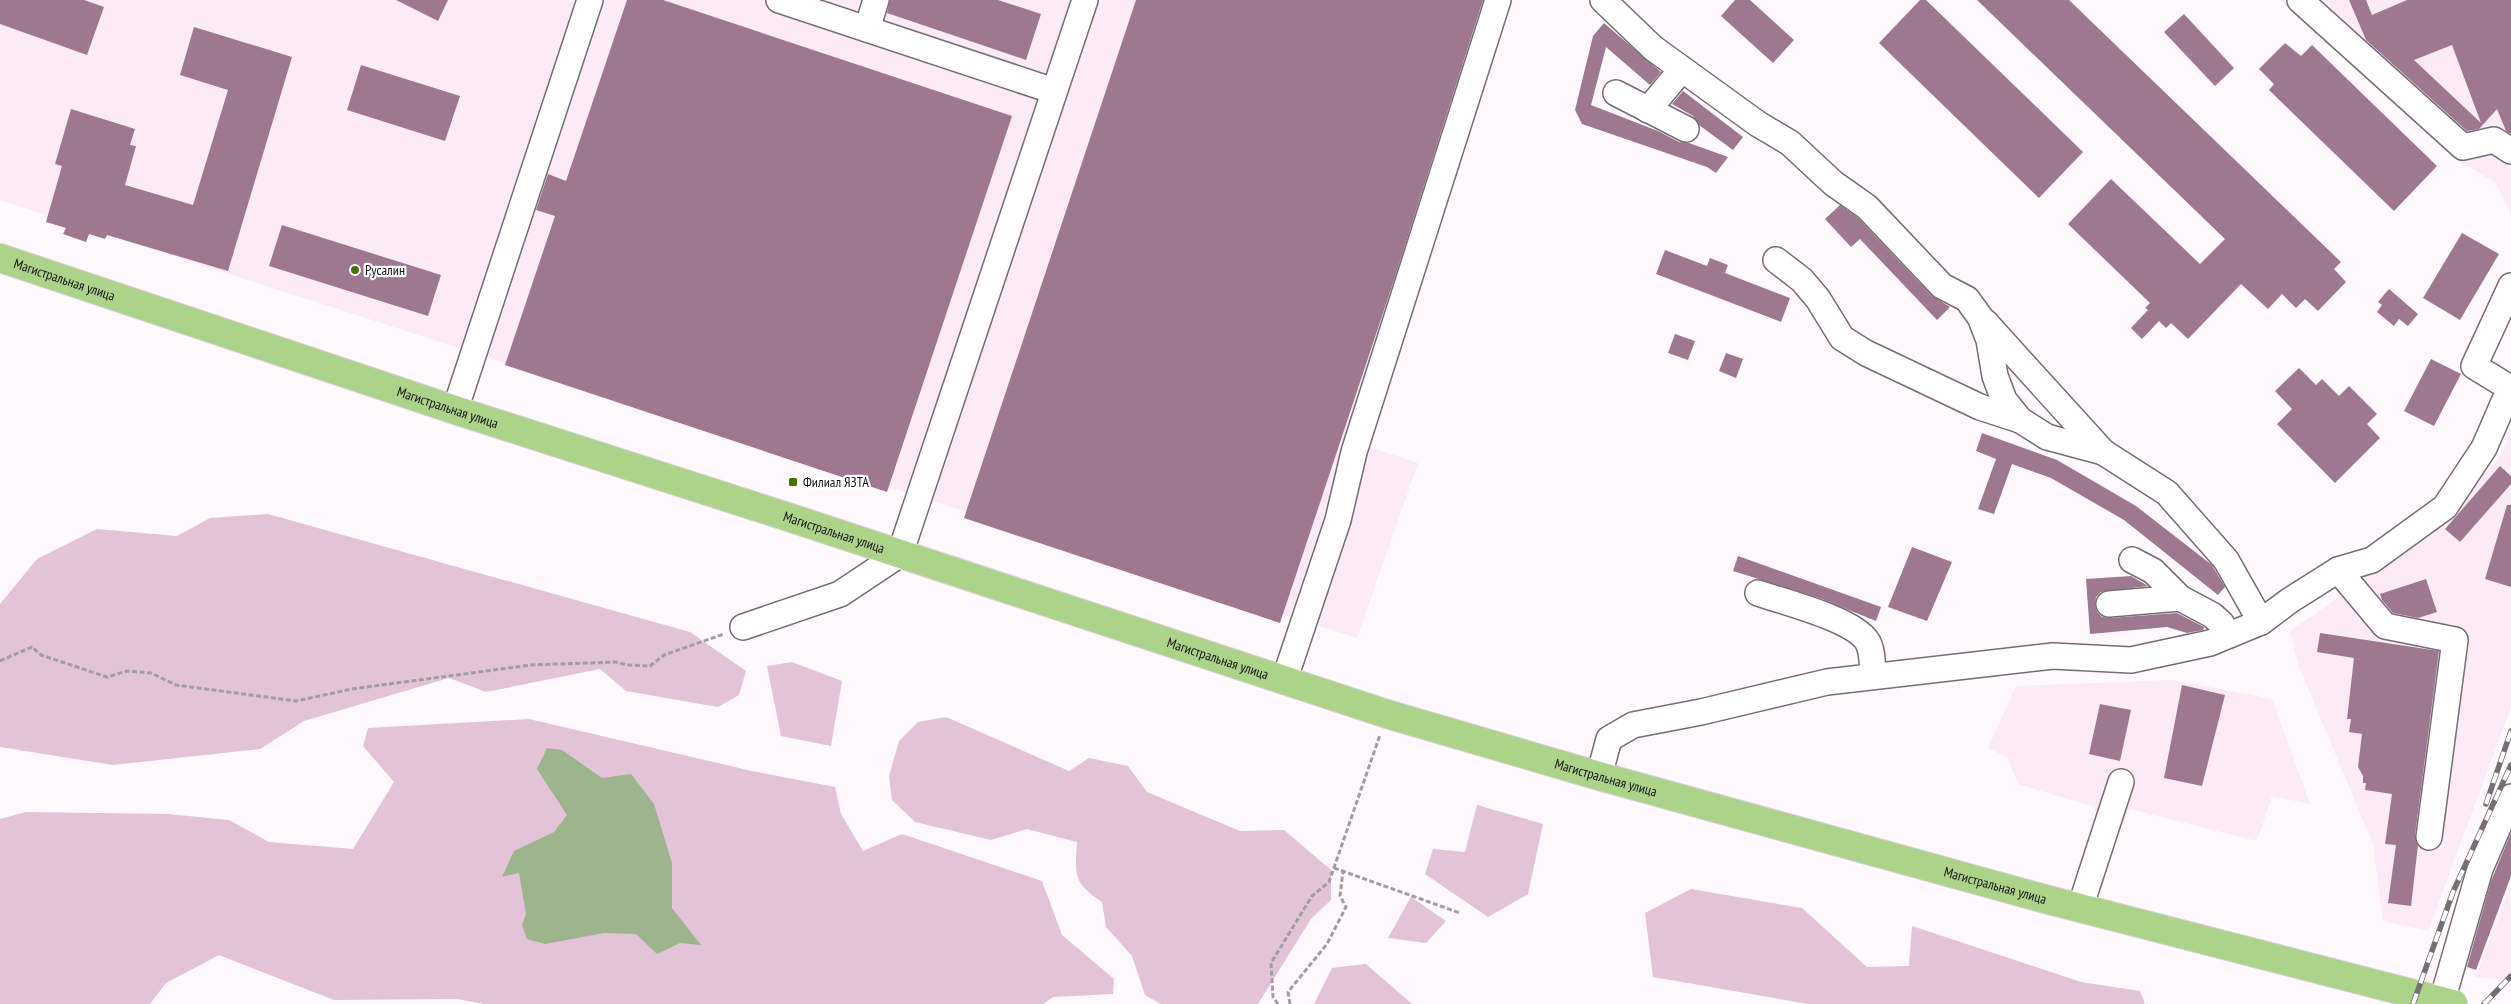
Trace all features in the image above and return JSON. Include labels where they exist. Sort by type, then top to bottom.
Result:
[{"type":"main road","name":"Магистральная улица","points":[[0,258],[455,410],[1387,714],[1599,776],[2080,908],[2448,1003]]},
{"type":"lane","points":[[455,410],[590,0]]},
{"type":"lane","points":[[779,0],[1054,91]]},
{"type":"lane","points":[[867,29],[876,0]]},
{"type":"lane","points":[[743,628],[840,594],[900,554],[1084,0]]},
{"type":"lane","points":[[1284,680],[1338,520],[1354,452],[1498,0]]},
{"type":"lane","points":[[1603,0],[1653,48],[1758,124],[1790,143],[1833,183],[1866,207],[1942,286],[1967,299],[1980,317],[2103,452],[2167,493],[2226,560],[2262,622]]},
{"type":"lane","points":[[2300,0],[2463,147],[2494,140],[2511,151]]},
{"type":"lane","points":[[1648,110],[1682,69]]},
{"type":"lane","points":[[1616,93],[1686,129]]},
{"type":"lane","points":[[1776,260],[1802,280],[1818,299],[1842,338],[1866,353],[1974,404],[2020,420],[2047,437],[2103,452]]},
{"type":"lane","points":[[1599,776],[1609,739],[1633,725],[1701,712],[1827,682],[1873,675],[2052,656],[2131,660],[2210,643],[2262,622],[2289,600],[2338,570],[2372,560],[2445,507],[2484,448],[2510,388],[2474,366],[2511,286]]},
{"type":"lane","points":[[1980,317],[1989,340],[1995,376],[2004,400],[2020,420]]},
{"type":"lane","points":[[2132,560],[2153,571],[2180,598],[2212,615],[2221,623],[2229,635]]},
{"type":"lane","points":[[2338,570],[2384,626],[2455,640],[2429,837]]},
{"type":"lane","points":[[1758,593],[1845,623],[1861,632],[1869,642],[1873,675]]},
{"type":"lane","points":[[2109,604],[2180,598]]},
{"type":"lane","points":[[2080,908],[2122,782]]},
{"type":"lane","points":[[2448,1003],[2480,869],[2511,797]]},
{"type":"path","points":[[0,661],[32,647],[41,655],[107,677],[127,671],[151,673],[176,685],[296,702],[352,689],[531,665],[616,662],[627,665],[650,666],[664,656],[690,645],[743,628]]},
{"type":"path","points":[[1278,1004],[1273,997],[1271,964],[1312,896],[1329,882],[1387,714]]},
{"type":"path","points":[[1334,868],[1460,913]]},
{"type":"path","points":[[1290,1004],[1288,992],[1327,944],[1346,908],[1340,896],[1342,871]]},
{"type":"shaded area","points":[[0,0],[1506,0],[1360,444],[1418,463],[1357,638],[0,200]]},
{"type":"shaded area","points":[[2280,0],[2511,0],[2511,214],[2496,183],[2459,161]]},
{"type":"shaded area","points":[[2511,431],[2511,707],[2428,931],[2383,921],[2373,844],[2298,664],[2290,631],[2436,531],[2503,452]]},
{"type":"shaded area","points":[[268,514],[690,632],[746,671],[739,695],[718,707],[626,691],[600,669],[486,692],[449,678],[304,721],[260,749],[113,765],[0,747],[0,604],[37,559],[97,529],[177,536],[210,518]]},
{"type":"shaded area","points":[[792,662],[842,681],[831,746],[781,736],[767,666]]},
{"type":"shaded area","points":[[2172,680],[2272,699],[2310,804],[2272,796],[2257,841],[2130,809],[2120,829],[2095,823],[2095,807],[2018,784],[2007,757],[1988,748],[2016,686]]},
{"type":"shaded area","points":[[946,717],[1069,771],[1089,758],[1128,766],[1147,792],[1240,831],[1284,830],[1331,870],[1331,900],[1311,919],[1258,1004],[1161,1004],[1145,995],[1132,956],[1106,927],[1102,902],[1081,883],[1076,871],[1077,842],[1027,829],[991,840],[915,822],[892,800],[889,776],[899,741],[918,722]]},
{"type":"shaded area","points":[[529,719],[752,771],[835,787],[841,814],[863,851],[902,834],[1042,881],[1062,935],[1114,979],[1113,994],[1053,997],[1043,1004],[484,1004],[457,999],[334,1000],[219,955],[166,983],[150,1004],[0,1004],[0,819],[26,812],[168,814],[229,820],[269,842],[353,849],[394,782],[363,746],[368,728]]},
{"type":"shaded area","points":[[547,748],[562,750],[602,778],[631,774],[654,804],[672,863],[672,908],[701,945],[680,943],[657,954],[636,934],[604,933],[545,944],[527,939],[522,925],[526,914],[519,873],[502,877],[514,851],[554,832],[567,815],[537,769]]},
{"type":"shaded area","points":[[1477,805],[1543,824],[1528,894],[1488,917],[1425,874],[1433,849],[1465,852]]},
{"type":"shaded area","points":[[2511,886],[2511,980],[2475,977]]},
{"type":"shaded area","points":[[1691,889],[1802,908],[1867,967],[1909,966],[1912,926],[2081,982],[2140,991],[2145,1004],[1808,1004],[1653,977],[1645,913]]},
{"type":"shaded area","points":[[1411,897],[1446,921],[1426,943],[1388,938]]},
{"type":"shaded area","points":[[1366,964],[1412,1004],[1314,1004],[1332,968]]},
{"type":"building","points":[[0,0],[84,0],[104,7],[87,55],[0,24]]},
{"type":"building","points":[[396,0],[448,0],[438,21]]},
{"type":"building","points":[[627,0],[663,0],[1012,116],[887,492],[505,365],[555,216],[536,210],[548,174],[566,181]]},
{"type":"building","points":[[890,0],[998,0],[1041,14],[1026,60],[887,13]]},
{"type":"building","points":[[1136,0],[1483,0],[1396,274],[1280,623],[964,518]]},
{"type":"building","points":[[1735,0],[1750,0],[1794,40],[1773,63],[1721,16]]},
{"type":"building","points":[[1920,0],[1926,0],[2083,152],[2039,198],[1879,43]]},
{"type":"building","points":[[1977,0],[2069,0],[2341,262],[2334,269],[2346,282],[2318,311],[2305,299],[2296,308],[2282,294],[2268,309],[2241,284],[2188,339],[2171,323],[2166,328],[2159,321],[2142,339],[2131,328],[2148,310],[2145,308],[2150,303],[2068,224],[2111,179],[2200,264],[2225,239]]},
{"type":"building","points":[[2349,0],[2366,0],[2372,15],[2407,0],[2511,0],[2511,134],[2506,131],[2497,109],[2479,129],[2467,131],[2366,40]],"holes":[[[2452,45],[2481,123],[2414,60]]]},
{"type":"building","points":[[2184,14],[2234,68],[2215,86],[2164,32]]},
{"type":"building","points":[[1604,23],[1661,72],[1650,85],[1606,47],[1591,105],[1658,131],[1679,142],[1689,143],[1728,157],[1716,173],[1707,167],[1582,124],[1575,110],[1593,36]]},
{"type":"building","points":[[194,27],[292,57],[228,271],[107,235],[105,239],[89,234],[86,242],[63,234],[66,228],[46,222],[62,166],[55,164],[71,109],[135,129],[130,145],[136,146],[125,185],[193,205],[228,90],[180,75]]},
{"type":"building","points":[[2285,43],[2301,56],[2312,45],[2437,166],[2394,211],[2269,90],[2274,84],[2259,69]]},
{"type":"building","points":[[361,65],[460,96],[445,141],[347,110]]},
{"type":"building","points":[[1683,91],[1743,137],[1733,150],[1699,125],[1693,116],[1672,104]]},
{"type":"building","points":[[1840,205],[1858,218],[1932,296],[1950,307],[1937,320],[1860,239],[1851,247],[1825,219]]},
{"type":"building","name":"Русалин","points":[[282,225],[441,275],[428,316],[269,266]]},
{"type":"building","points":[[2462,233],[2499,254],[2460,320],[2423,298]]},
{"type":"building","points":[[1665,250],[1707,266],[1710,258],[1728,265],[1725,273],[1790,298],[1781,322],[1656,274]]},
{"type":"building","points":[[2389,289],[2418,314],[2408,326],[2399,319],[2394,326],[2377,312],[2382,305],[2378,302]]},
{"type":"building","points":[[1675,334],[1695,341],[1688,360],[1668,353]]},
{"type":"building","points":[[1726,353],[1743,359],[1736,378],[1719,371]]},
{"type":"building","points":[[2431,359],[2461,374],[2434,426],[2404,411]]},
{"type":"building","points":[[2299,368],[2316,385],[2322,379],[2339,396],[2349,386],[2377,414],[2367,424],[2380,438],[2335,483],[2277,424],[2292,409],[2275,391]]},
{"type":"building","points":[[1982,433],[2057,460],[2136,506],[2212,565],[2225,587],[2218,595],[2124,520],[2051,478],[2012,464],[1994,514],[1978,509],[1996,459],[1976,451]]},
{"type":"building","points":[[2500,466],[2511,476],[2511,484],[2460,542],[2445,529]]},
{"type":"building","points":[[2507,505],[2511,505],[2511,587],[2485,579]]},
{"type":"building","points":[[1912,547],[1952,562],[1927,621],[1888,607]]},
{"type":"building","points":[[1738,556],[1881,607],[1876,621],[1822,599],[1733,571]]},
{"type":"building","points":[[2131,576],[2148,586],[2101,592],[2096,597],[2095,605],[2097,612],[2102,617],[2177,613],[2204,627],[2203,630],[2187,633],[2167,627],[2090,634],[2086,579]]},
{"type":"building","points":[[2426,579],[2437,612],[2418,618],[2393,613],[2382,600],[2380,594]]},
{"type":"building","points":[[2320,633],[2439,651],[2415,835],[2418,845],[2411,906],[2388,903],[2396,845],[2385,844],[2392,794],[2365,790],[2366,783],[2363,783],[2363,776],[2358,767],[2362,734],[2349,732],[2351,719],[2347,719],[2354,658],[2317,652]]},
{"type":"building","points":[[2182,685],[2225,695],[2202,786],[2164,778]]},
{"type":"building","points":[[2100,704],[2131,710],[2120,761],[2089,754]]},
{"type":"building","points":[[2511,833],[2511,876],[2476,970],[2467,967],[2491,881]]},
{"type":"railway","points":[[2486,804],[2511,731]]},
{"type":"railway","points":[[2413,1004],[2453,892],[2511,765]]},
{"type":"railway","points":[[2484,1004],[2511,976]]},
{"type":"place","name":"Русалин","points":[[355,270]]},
{"type":"place","name":"Филиал ЯЗТА","points":[[793,482]]}]
